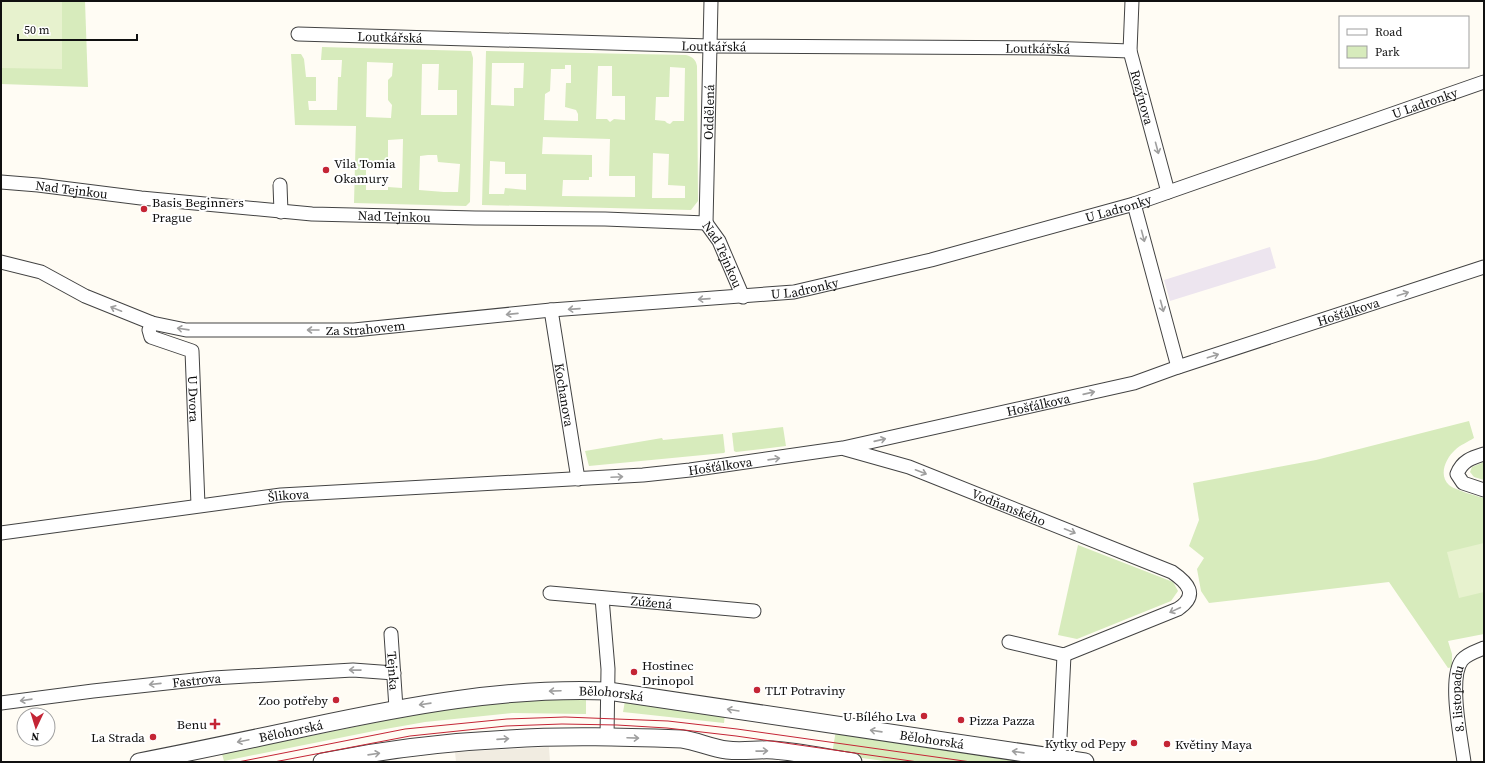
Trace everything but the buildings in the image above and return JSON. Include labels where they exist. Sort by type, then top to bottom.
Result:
[{"type":"street","name":"Oddělená","points":[[706,223],[711,1]]},
{"type":"street","name":"Rozýnova","points":[[1132,1],[1130,51],[1168,192]]},
{"type":"street","name":"Loutkářská","points":[[298,34],[710,46],[1038,48],[1130,51]]},
{"type":"street","name":"U Ladronky","points":[[743,297],[794,292],[924,262],[1134,204],[1484,82]]},
{"type":"street","name":"Nad Tejnkou","points":[[1,182],[38,185],[141,198],[312,214],[476,218],[605,219],[706,223],[719,241],[743,297]]},
{"type":"street","points":[[280,185],[281,212]]},
{"type":"street","points":[[1134,204],[1178,367]]},
{"type":"street","name":"Za Strahovem","points":[[1,262],[41,272],[85,296],[152,323],[186,330],[354,330],[551,310],[743,297]]},
{"type":"street","name":"Hošťálkova","points":[[578,479],[643,475],[690,470],[843,448],[1134,383],[1178,367],[1484,268]]},
{"type":"street","name":"Kochanova","points":[[551,310],[578,479]]},
{"type":"street","name":"U Dvora","points":[[152,323],[149,330],[151,337],[192,351],[198,505]]},
{"type":"street","name":"Vodňanského","points":[[843,448],[917,470],[1172,572],[1186,582],[1189,591],[1188,598],[1185,604],[1178,609],[1064,655]]},
{"type":"street","points":[[1484,454],[1468,460],[1460,466],[1457,474],[1463,483],[1484,490]]},
{"type":"street","name":"Šlikova","points":[[1,533],[198,505],[281,495],[578,479]]},
{"type":"street","name":"Zúžená","points":[[550,593],[754,611]]},
{"type":"street","points":[[602,598],[608,670],[607,737]]},
{"type":"street","name":"Tejnka","points":[[391,634],[396,708]]},
{"type":"street","points":[[1009,642],[1064,655],[1059,758]]},
{"type":"street","name":"8. listopadu","points":[[1464,762],[1456,691],[1456,677],[1458,666],[1463,659],[1469,654],[1484,648]]},
{"type":"street","name":"Fastrova","points":[[1,703],[213,678],[353,670],[394,673]]},
{"type":"street","name":"Bělohorská","points":[[139,762],[396,708],[484,695],[546,691],[608,691],[1085,762]]},
{"type":"street","points":[[322,762],[465,742],[509,739],[607,737],[692,741],[722,749],[738,751],[773,750],[853,762]]},
{"type":"shaded area","points":[[1270,247],[1276,268],[1170,301],[1164,280]]},
{"type":"shaded area","points":[[549,747],[550,762],[456,762],[455,752]]},
{"type":"green space","points":[[1,1],[85,1],[88,87],[1,84]]},
{"type":"green space","points":[[1,1],[62,1],[62,69],[1,68]]},
{"type":"green space","points":[[322,47],[471,51],[473,58],[470,202],[466,206],[354,203],[356,126],[295,125],[291,54],[301,54],[304,59],[306,77],[316,77],[316,101],[308,101],[309,110],[337,110],[338,77],[341,77],[342,60],[321,60]],"holes":[[[367,62],[393,63],[392,76],[388,80],[388,100],[392,105],[391,118],[366,117]],[[422,64],[439,64],[438,90],[457,90],[457,115],[421,115]],[[403,139],[402,188],[388,187],[388,190],[366,190],[366,163],[388,163],[388,140]],[[437,155],[438,162],[460,164],[458,192],[419,190],[420,156]]]},
{"type":"green space","points":[[486,51],[686,55],[695,60],[697,66],[698,201],[691,210],[482,205]],"holes":[[[492,63],[524,63],[523,88],[514,88],[514,106],[491,105]],[[565,65],[571,65],[571,83],[566,83],[565,107],[576,110],[578,114],[578,121],[544,120],[545,94],[550,91],[551,69],[565,69]],[[598,66],[612,66],[612,96],[625,96],[625,120],[614,119],[610,122],[607,119],[596,119]],[[670,67],[685,68],[684,121],[673,121],[670,124],[665,121],[655,120],[656,97],[669,97]],[[543,137],[610,139],[609,176],[635,176],[635,197],[562,196],[563,180],[589,180],[589,177],[592,177],[592,155],[542,154]],[[653,153],[669,154],[668,185],[685,186],[685,198],[652,198]],[[490,161],[505,162],[505,174],[526,174],[526,190],[505,188],[504,194],[489,194]]]},
{"type":"green space","points":[[1469,421],[1474,438],[1452,453],[1444,467],[1444,476],[1446,481],[1452,487],[1484,498],[1484,634],[1448,641],[1452,654],[1452,667],[1448,668],[1389,582],[1209,603],[1201,591],[1197,569],[1204,558],[1189,546],[1199,520],[1193,483],[1316,460]]},
{"type":"green space","points":[[783,427],[786,446],[734,451],[732,433]]},
{"type":"green space","points":[[723,434],[724,453],[589,466],[585,451],[662,438],[663,440]]},
{"type":"green space","points":[[1484,462],[1484,480],[1474,477],[1470,472],[1472,467]]},
{"type":"green space","points":[[1484,543],[1484,592],[1459,598],[1447,552]]},
{"type":"green space","points":[[1078,545],[1173,582],[1178,591],[1171,601],[1077,639],[1058,635]]},
{"type":"green space","points":[[586,697],[586,714],[512,713],[425,722],[224,761],[222,754],[475,702]]},
{"type":"green space","points":[[625,701],[725,714],[724,723],[623,712]]},
{"type":"green space","points":[[836,730],[1061,762],[892,762],[832,754]]},
{"type":"tram line","points":[[238,762],[405,729],[507,719],[565,717],[668,721],[737,729],[971,762]]},
{"type":"tram line","points":[[274,762],[410,736],[506,726],[562,724],[667,728],[736,736],[918,762]]},
{"type":"place","name":"Vila Tomia Okamury","points":[[326,170]]},
{"type":"place","name":"Basis Beginners Prague","points":[[144,209]]},
{"type":"place","name":"Hostinec Drinopol","points":[[634,672]]},
{"type":"place","name":"TLT Potraviny","points":[[757,690]]},
{"type":"place","name":"Zoo potřeby","points":[[336,700]]},
{"type":"place","name":"U Bílého Lva","points":[[924,716]]},
{"type":"place","name":"Pizza Pazza","points":[[961,720]]},
{"type":"place","name":"Benu","points":[[215,724]]},
{"type":"place","name":"La Strada","points":[[153,737]]},
{"type":"place","name":"Kytky od Pepy","points":[[1134,743]]},
{"type":"place","name":"Květiny Maya","points":[[1167,744]]}]
